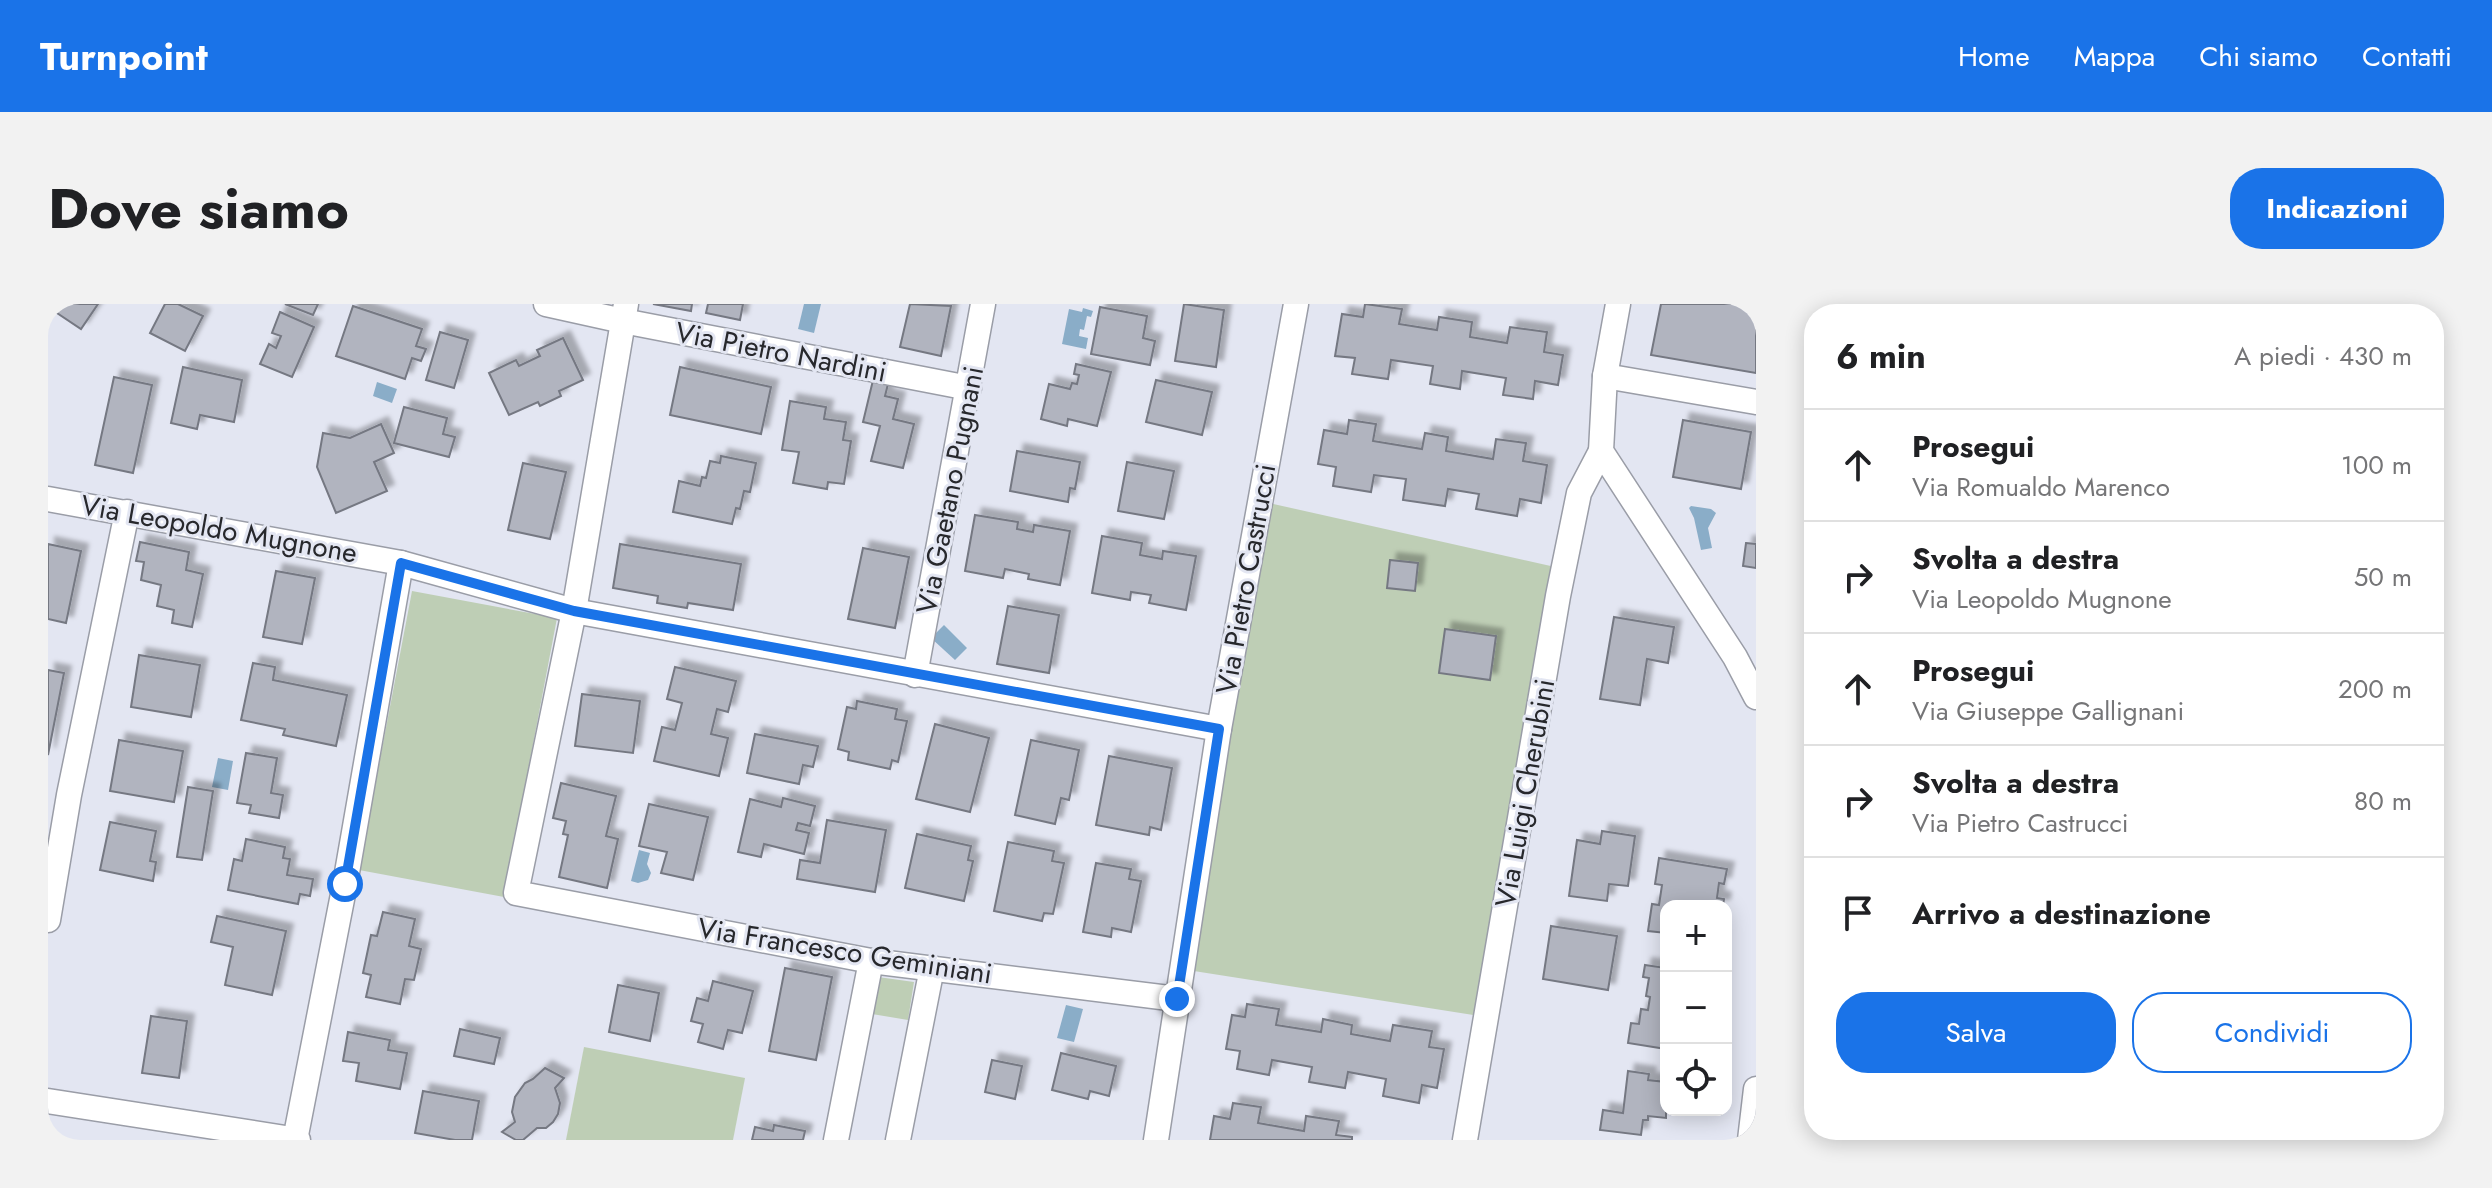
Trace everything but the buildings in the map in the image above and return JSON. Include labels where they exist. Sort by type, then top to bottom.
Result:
[{"type":"street","name":"Via Pietro Nardini","points":[[546,304],[624,313],[969,388]]},
{"type":"street","name":"Via Gaetano Pugnani","points":[[915,675],[983,304]]},
{"type":"street","name":"Via Pietro Castrucci","points":[[1156,1140],[1219,729],[1296,304]]},
{"type":"street","points":[[1618,304],[1605,376],[1601,451],[1735,657],[1756,697]]},
{"type":"street","points":[[574,611],[624,313]]},
{"type":"street","points":[[1605,376],[1756,402]]},
{"type":"street","name":"Via Luigi Cherubini","points":[[1465,1140],[1558,596],[1579,493],[1601,451]]},
{"type":"street","name":"Via Leopoldo Mugnone","points":[[48,499],[401,563],[574,611],[1219,729]]},
{"type":"street","points":[[49,908],[58,793],[127,512]]},
{"type":"street","points":[[48,1101],[296,1140],[401,563]]},
{"type":"street","name":"Via Francesco Geminiani","points":[[574,611],[516,893],[871,961],[1177,999]]},
{"type":"street","points":[[836,1140],[871,961]]},
{"type":"street","points":[[898,1140],[932,968]]},
{"type":"street","points":[[1750,1140],[1756,1089]]},
{"type":"green space","points":[[1260,501],[1564,569],[1486,1017],[1181,969]]},
{"type":"green space","points":[[412,591],[557,618],[504,897],[359,870]]},
{"type":"green space","points":[[878,977],[914,982],[908,1020],[872,1014]]},
{"type":"green space","points":[[584,1047],[745,1078],[733,1140],[566,1140]]},
{"type":"water","points":[[804,304],[821,304],[814,333],[798,329]]},
{"type":"water","points":[[1083,308],[1093,311],[1091,317],[1087,316],[1084,330],[1080,329],[1079,336],[1088,338],[1086,349],[1062,344],[1069,309],[1082,312]]},
{"type":"water","points":[[377,382],[397,389],[392,403],[373,396]]},
{"type":"water","points":[[1691,506],[1711,509],[1716,513],[1708,528],[1712,548],[1701,550]]},
{"type":"water","points":[[944,625],[967,648],[955,660],[931,638]]},
{"type":"water","points":[[218,758],[233,761],[228,790],[212,787]]},
{"type":"water","points":[[639,850],[650,853],[647,864],[651,873],[648,880],[638,883],[631,881]]},
{"type":"water","points":[[1066,1005],[1083,1009],[1074,1042],[1057,1038]]},
{"type":"route","points":[[345,884],[401,563],[574,611],[1219,729],[1177,999]]}]
